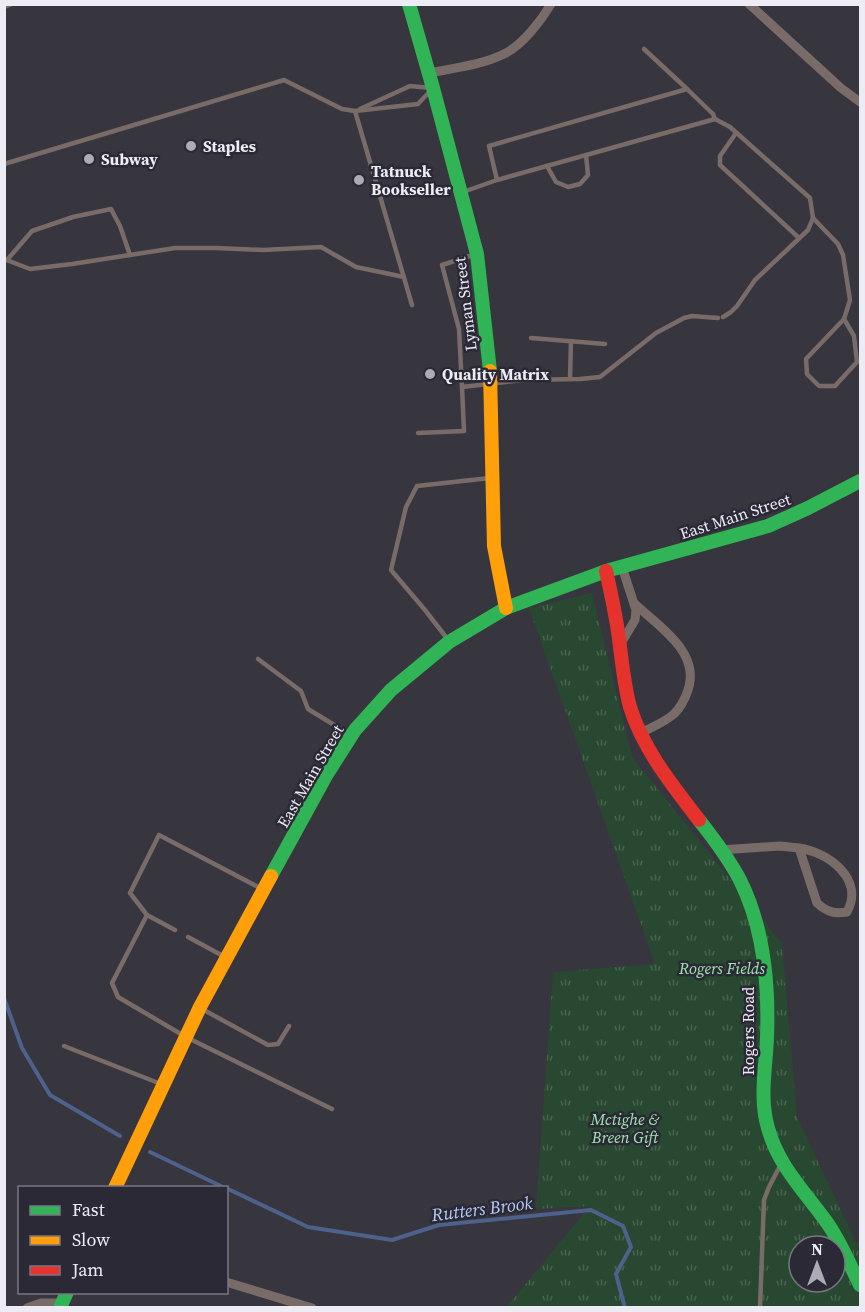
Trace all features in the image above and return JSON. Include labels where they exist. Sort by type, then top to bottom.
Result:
[{"type":"street","name":"Lyman Street","points":[[409,4],[477,254],[490,383],[494,546],[506,608]]},
{"type":"street","points":[[429,73],[485,61],[507,52],[524,39],[551,4]]},
{"type":"street","points":[[749,4],[841,88],[861,102]]},
{"type":"street","name":"East Main Street","points":[[116,1186],[200,1007],[327,774],[351,736],[391,690],[449,642],[506,608],[606,572],[768,526],[861,481]]},
{"type":"street","points":[[620,645],[635,620],[636,610],[622,567]]},
{"type":"street","name":"Rogers Road","points":[[606,572],[629,702],[641,733],[672,784],[739,878],[749,902],[761,948],[767,997],[764,1087],[765,1114],[770,1138],[781,1163],[840,1243],[861,1285]]},
{"type":"street","points":[[635,604],[668,633],[683,652],[688,662],[690,675],[690,684],[681,705],[672,715],[641,733]]},
{"type":"street","points":[[721,850],[780,846],[799,848],[823,854],[844,867],[857,886],[854,904],[846,912],[832,913],[817,903],[799,848]]},
{"type":"street","points":[[228,1283],[312,1308]]},
{"type":"street","points":[[27,1308],[41,1303],[63,1301]]},
{"type":"lane","points":[[4,7],[12,4]]},
{"type":"lane","points":[[462,387],[523,380],[570,380],[600,377],[656,333],[684,318],[721,317],[731,312],[755,280],[808,230],[813,218],[810,198],[730,127],[715,119],[713,114],[644,49]]},
{"type":"lane","points":[[4,164],[284,80],[342,109],[355,111],[418,104],[433,88]]},
{"type":"lane","points":[[355,111],[410,86],[433,88]]},
{"type":"lane","points":[[497,180],[489,146],[687,89]]},
{"type":"lane","points":[[355,111],[412,305]]},
{"type":"lane","points":[[461,193],[497,180],[715,119]]},
{"type":"lane","points":[[736,132],[720,156],[720,165],[799,238]]},
{"type":"lane","points":[[548,166],[556,182],[568,187],[580,184],[588,175],[586,155]]},
{"type":"lane","points":[[130,255],[120,226],[111,209],[73,217],[32,231],[6,259],[30,269],[130,255],[175,248],[263,250],[321,247],[356,267],[404,277]]},
{"type":"lane","points":[[813,218],[838,244],[843,255],[850,300],[844,319],[806,359],[807,374],[819,386],[835,386],[858,362],[854,336],[844,319]]},
{"type":"lane","points":[[418,433],[464,431],[459,329],[442,265],[477,254]]},
{"type":"lane","points":[[531,339],[605,344]]},
{"type":"lane","points":[[570,380],[571,341]]},
{"type":"lane","points":[[449,642],[391,570],[406,507],[417,486],[492,478]]},
{"type":"lane","points":[[258,659],[301,691],[308,709],[351,736]]},
{"type":"lane","points":[[175,930],[147,915],[130,893],[159,835],[264,890]]},
{"type":"lane","points":[[147,915],[112,983],[118,997],[186,1037],[332,1109]]},
{"type":"lane","points":[[188,937],[227,958]]},
{"type":"lane","points":[[200,1007],[268,1045],[278,1044],[289,1026]]},
{"type":"lane","points":[[64,1046],[163,1085]]},
{"type":"lane","points":[[760,1308],[764,1200],[781,1163]]},
{"type":"green space","points":[[592,593],[632,757],[782,944],[797,1117],[856,1243],[860,1240],[860,1307],[506,1308],[590,1206],[536,1209],[553,972],[655,964],[529,608]]},
{"type":"waterway","name":"Rutters Brook","points":[[4,998],[22,1048],[50,1095],[120,1136]]},
{"type":"waterway","name":"Rutters Brook","points":[[150,1152],[221,1186]]},
{"type":"waterway","name":"Rutters Brook","points":[[228,1189],[308,1227],[392,1240],[439,1225],[591,1210],[623,1226],[631,1247],[616,1274],[625,1308]]},
{"type":"traffic: fast","points":[[409,4],[477,254],[490,371]]},
{"type":"traffic: fast","points":[[271,876],[327,774],[355,730],[391,690],[449,642],[506,608],[606,571],[768,526],[860,481]]},
{"type":"traffic: fast","points":[[699,820],[721,849],[740,880],[755,917],[760,937],[767,997],[764,1105],[768,1128],[778,1155],[833,1231],[860,1285]]},
{"type":"traffic: fast","points":[[60,1308],[66,1294]]},
{"type":"traffic: slow","points":[[490,371],[494,546],[506,608]]},
{"type":"traffic: slow","points":[[116,1186],[200,1007],[271,876]]},
{"type":"traffic: jam","points":[[606,571],[630,707],[650,752],[699,820]]},
{"type":"place","name":"Staples","points":[[191,146]]},
{"type":"place","name":"Subway","points":[[89,159]]},
{"type":"place","name":"Tatnuck Bookseller","points":[[359,180]]},
{"type":"place","name":"Quality Matrix","points":[[430,374]]},
{"type":"park label","name":"Rogers Fields","points":[[722,968]]},
{"type":"park label","name":"Mctighe & Breen Gift","points":[[625,1128]]}]
